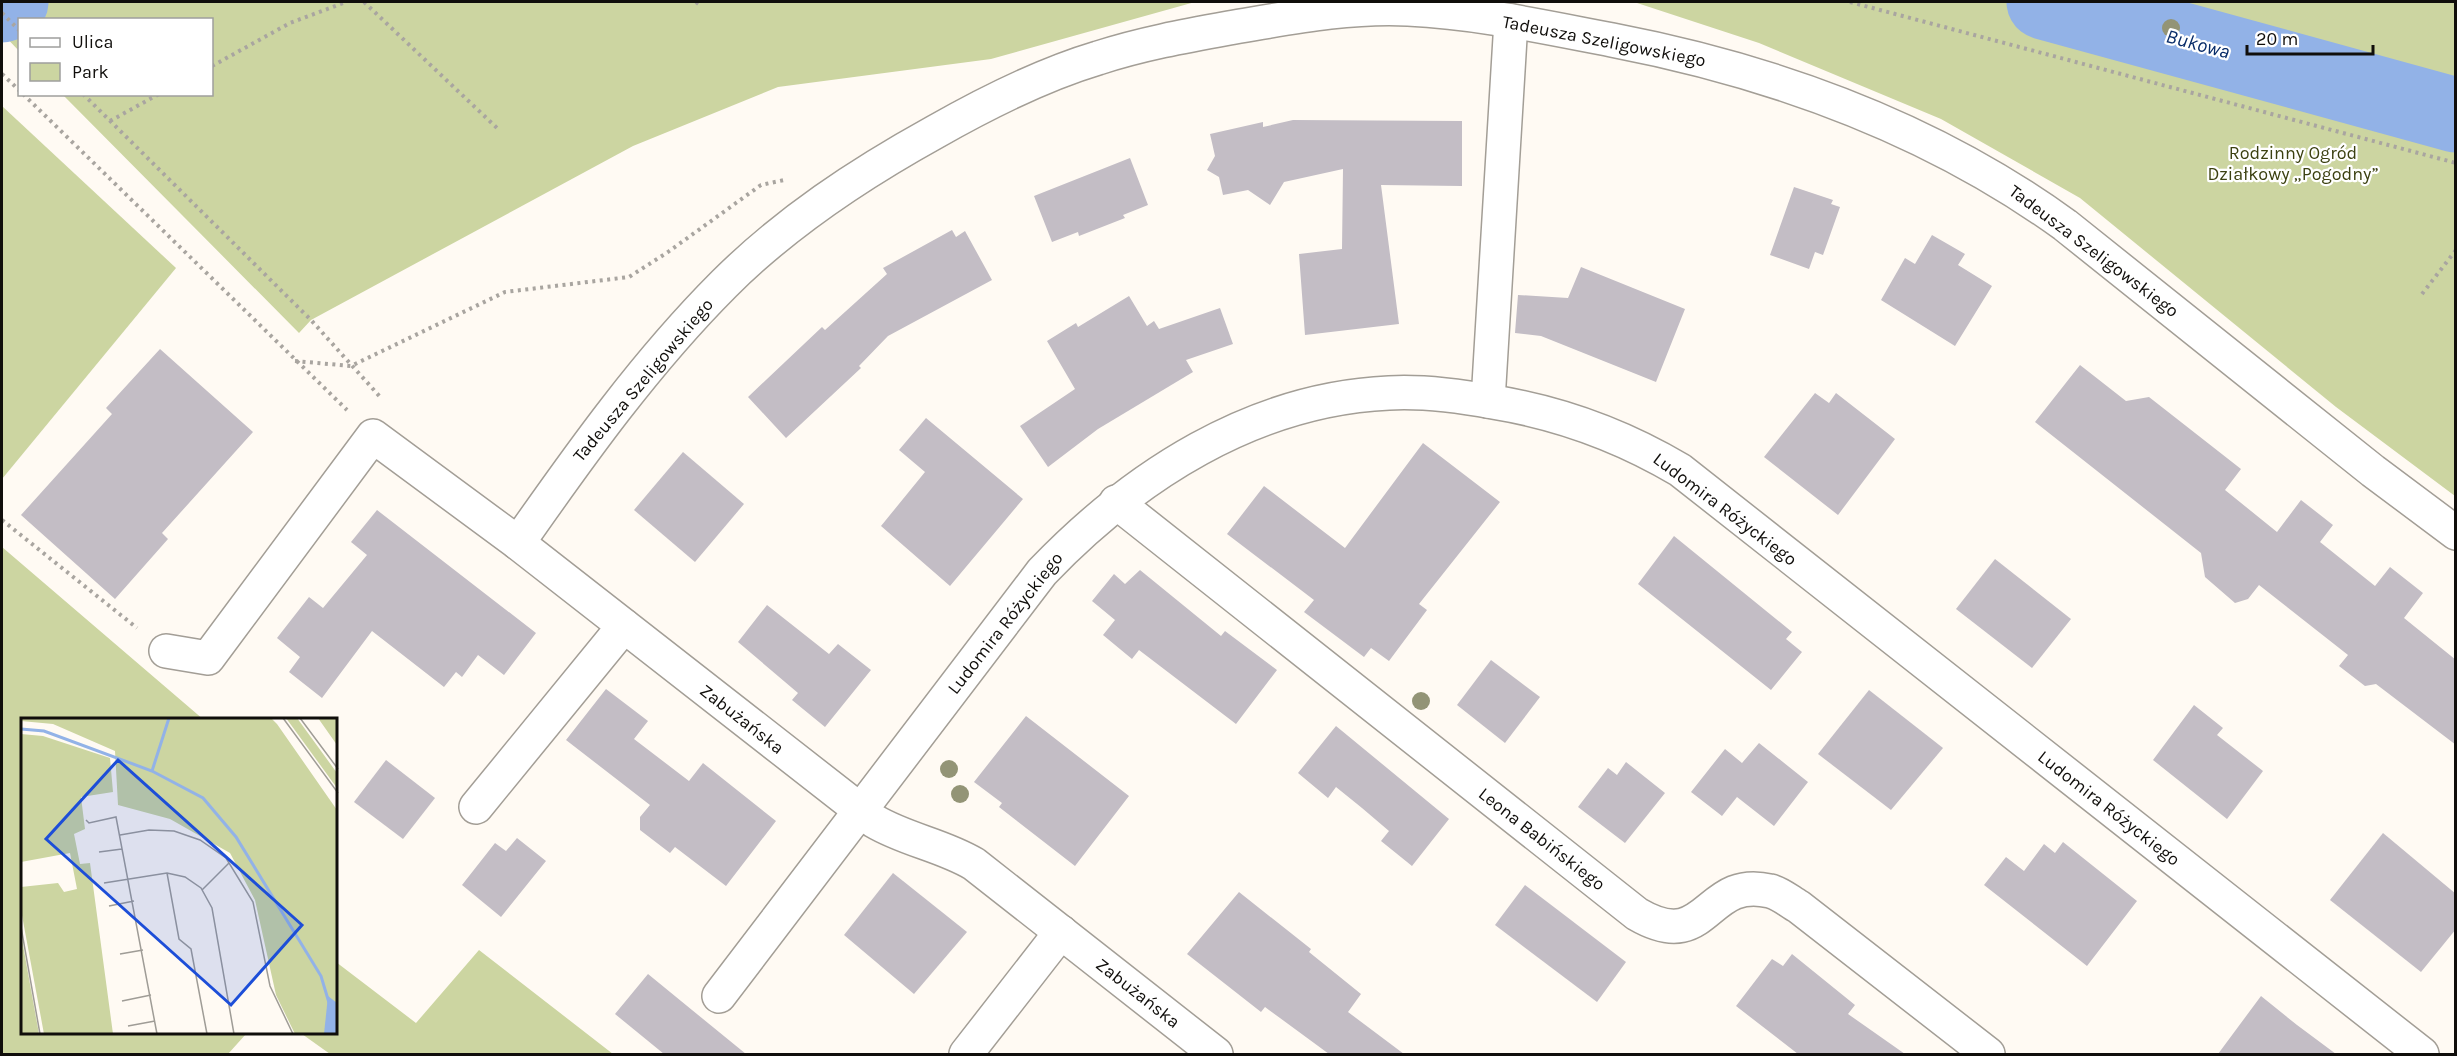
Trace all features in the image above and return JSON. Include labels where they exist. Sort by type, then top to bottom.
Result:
[{"type":"street","name":"Tadeusza Szeligowskiego","points":[[518,543],[606,422],[668,345],[729,279],[822,201],[887,158],[973,111],[1094,59],[1143,45],[1321,12],[1367,9],[1408,9],[1511,21],[1642,46],[1757,75],[1860,112],[1946,151],[2026,197],[2065,225],[2373,471],[2456,532]]},
{"type":"street","points":[[1488,401],[1511,21]]},
{"type":"street","name":"Ludomira Różyckiego","points":[[861,811],[1042,572],[1116,502],[1199,447],[1256,422],[1316,404],[1390,392],[1488,401],[1542,411],[1604,431],[1680,470],[2422,1054]]},
{"type":"street","points":[[166,651],[208,657],[373,436]]},
{"type":"street","name":"Zabużańska","points":[[373,436],[518,543],[861,811],[892,831],[954,852],[974,864],[1216,1054]]},
{"type":"street","name":"Leona Babińskiego","points":[[1116,502],[1637,914],[1652,923],[1672,927],[1687,926],[1733,891],[1749,888],[1773,891],[1799,907],[1988,1054]]},
{"type":"street","points":[[476,807],[624,626]]},
{"type":"street","points":[[719,996],[861,811]]},
{"type":"street","points":[[966,1054],[1061,932]]},
{"type":"path","points":[[213,65],[290,23],[346,2]]},
{"type":"path","points":[[364,2],[497,128]]},
{"type":"path","points":[[696,2],[701,6]]},
{"type":"path","points":[[1850,2],[2456,163]]},
{"type":"path","points":[[3,14],[18,29]]},
{"type":"path","points":[[2,74],[18,89]]},
{"type":"path","points":[[25,96],[373,436]]},
{"type":"path","points":[[85,96],[311,320],[389,406]]},
{"type":"path","points":[[110,122],[156,96]]},
{"type":"path","points":[[295,361],[351,366],[504,292],[629,277],[761,185],[796,178]]},
{"type":"path","points":[[2422,294],[2456,250]]},
{"type":"path","points":[[2,520],[166,651]]},
{"type":"green space","points":[[2,2],[1195,2],[991,59],[778,87],[633,146],[311,320],[299,333],[64,96],[213,96],[213,18],[18,18],[18,50],[2,33]]},
{"type":"green space","name":"Rodzinny Ogród Działkowy „Pogodny”","points":[[1634,2],[2455,2],[2455,496],[2336,407],[2080,198],[1941,119],[1759,43]]},
{"type":"green space","points":[[2,106],[176,268],[2,479]]},
{"type":"green space","points":[[2,547],[202,718],[21,718],[21,1035],[245,1035],[228,1054],[2,1054]]},
{"type":"green space","points":[[479,950],[613,1054],[330,1054],[303,1035],[338,1035],[338,964],[416,1023]]},
{"type":"building","points":[[1293,120],[1462,121],[1462,186],[1381,185],[1399,324],[1305,335],[1299,254],[1342,249],[1343,169],[1284,182],[1270,205],[1248,190],[1223,195],[1219,177],[1207,170],[1215,156],[1210,134],[1263,122],[1263,127]]},
{"type":"building","points":[[1130,158],[1148,205],[1123,215],[1125,218],[1079,236],[1078,232],[1052,242],[1034,196]]},
{"type":"building","points":[[1794,187],[1833,200],[1831,204],[1840,207],[1823,255],[1815,252],[1809,269],[1770,255]]},
{"type":"building","points":[[952,230],[956,237],[965,231],[992,280],[888,336],[859,366],[861,368],[786,438],[748,397],[822,327],[825,330],[887,274],[883,268]]},
{"type":"building","points":[[1932,235],[1965,254],[1958,265],[1992,286],[1955,346],[1881,300],[1905,258],[1915,264]]},
{"type":"building","points":[[1581,267],[1685,309],[1656,382],[1541,336],[1515,333],[1518,295],[1568,298]]},
{"type":"building","points":[[1129,296],[1147,326],[1154,321],[1159,329],[1220,308],[1233,344],[1186,360],[1193,372],[1098,429],[1048,467],[1020,426],[1075,389],[1047,341],[1076,323],[1078,327]]},
{"type":"building","points":[[160,349],[253,432],[162,533],[168,539],[115,599],[21,515],[112,414],[106,408]]},
{"type":"building","points":[[2080,365],[2126,401],[2149,397],[2241,469],[2225,490],[2277,532],[2301,500],[2333,525],[2320,542],[2375,586],[2390,567],[2423,593],[2404,618],[2456,660],[2456,745],[2376,684],[2365,686],[2339,666],[2348,655],[2259,585],[2248,599],[2235,603],[2205,577],[2201,553],[2035,422]]},
{"type":"building","points":[[1815,393],[1829,403],[1836,393],[1895,439],[1838,515],[1764,457]]},
{"type":"building","points":[[926,418],[1023,499],[950,586],[881,526],[925,472],[899,450]]},
{"type":"building","points":[[1423,443],[1500,502],[1419,604],[1427,610],[1389,661],[1371,648],[1364,657],[1304,612],[1314,600],[1227,534],[1264,486],[1345,548]]},
{"type":"building","points":[[683,452],[744,504],[695,562],[634,510]]},
{"type":"building","points":[[377,510],[536,633],[504,675],[478,655],[462,677],[456,672],[444,687],[372,631],[322,698],[289,672],[300,657],[277,638],[309,597],[323,608],[367,555],[351,542]]},
{"type":"building","points":[[1674,536],[1792,632],[1786,639],[1802,652],[1771,690],[1638,584]]},
{"type":"building","points":[[1995,559],[2071,619],[2032,668],[1956,609]]},
{"type":"building","points":[[1140,570],[1221,636],[1225,631],[1277,670],[1236,724],[1139,650],[1132,659],[1103,635],[1115,620],[1092,601],[1114,574],[1125,584]]},
{"type":"building","points":[[767,605],[829,654],[838,644],[871,670],[825,727],[792,700],[798,693],[738,642]]},
{"type":"building","points":[[1491,660],[1540,697],[1505,743],[1457,705]]},
{"type":"building","points":[[606,689],[648,721],[634,739],[689,781],[703,763],[776,821],[726,886],[675,847],[670,853],[640,830],[640,817],[650,805],[566,740]]},
{"type":"building","points":[[1869,690],[1943,748],[1891,810],[1818,754]]},
{"type":"building","points":[[2194,705],[2223,728],[2217,735],[2263,771],[2227,819],[2153,760]]},
{"type":"building","points":[[1026,716],[1129,796],[1075,866],[999,807],[1002,803],[974,782]]},
{"type":"building","points":[[1336,726],[1449,819],[1412,866],[1381,841],[1389,831],[1362,808],[1336,787],[1328,798],[1298,773]]},
{"type":"building","points":[[1759,743],[1808,782],[1774,826],[1737,797],[1722,816],[1691,792],[1725,749],[1742,763]]},
{"type":"building","points":[[386,760],[435,798],[403,839],[354,802]]},
{"type":"building","points":[[1626,762],[1665,793],[1625,843],[1578,807],[1608,768],[1617,775]]},
{"type":"building","points":[[2383,833],[2456,894],[2456,929],[2421,972],[2330,900]]},
{"type":"building","points":[[517,838],[546,861],[501,917],[462,885],[495,843],[506,851]]},
{"type":"building","points":[[2063,842],[2137,901],[2087,966],[1984,885],[2006,857],[2024,871],[2044,844],[2055,853]]},
{"type":"building","points":[[893,873],[967,932],[914,994],[844,935]]},
{"type":"building","points":[[1525,885],[1626,962],[1597,1002],[1495,925]]},
{"type":"building","points":[[1239,892],[1311,949],[1309,952],[1361,994],[1348,1012],[1404,1054],[1329,1054],[1265,1007],[1261,1012],[1187,954]]},
{"type":"building","points":[[1792,954],[1855,1005],[1848,1014],[1905,1054],[1798,1054],[1736,1006],[1772,959],[1783,966]]},
{"type":"building","points":[[648,974],[746,1054],[664,1054],[615,1014]]},
{"type":"building","points":[[2261,996],[2297,1025],[2336,1054],[2218,1054]]},
{"type":"waterway","name":"Bukowa","points":[[2,5],[11,2]]},
{"type":"waterway","name":"Bukowa","points":[[2044,2],[2456,115]]}]
